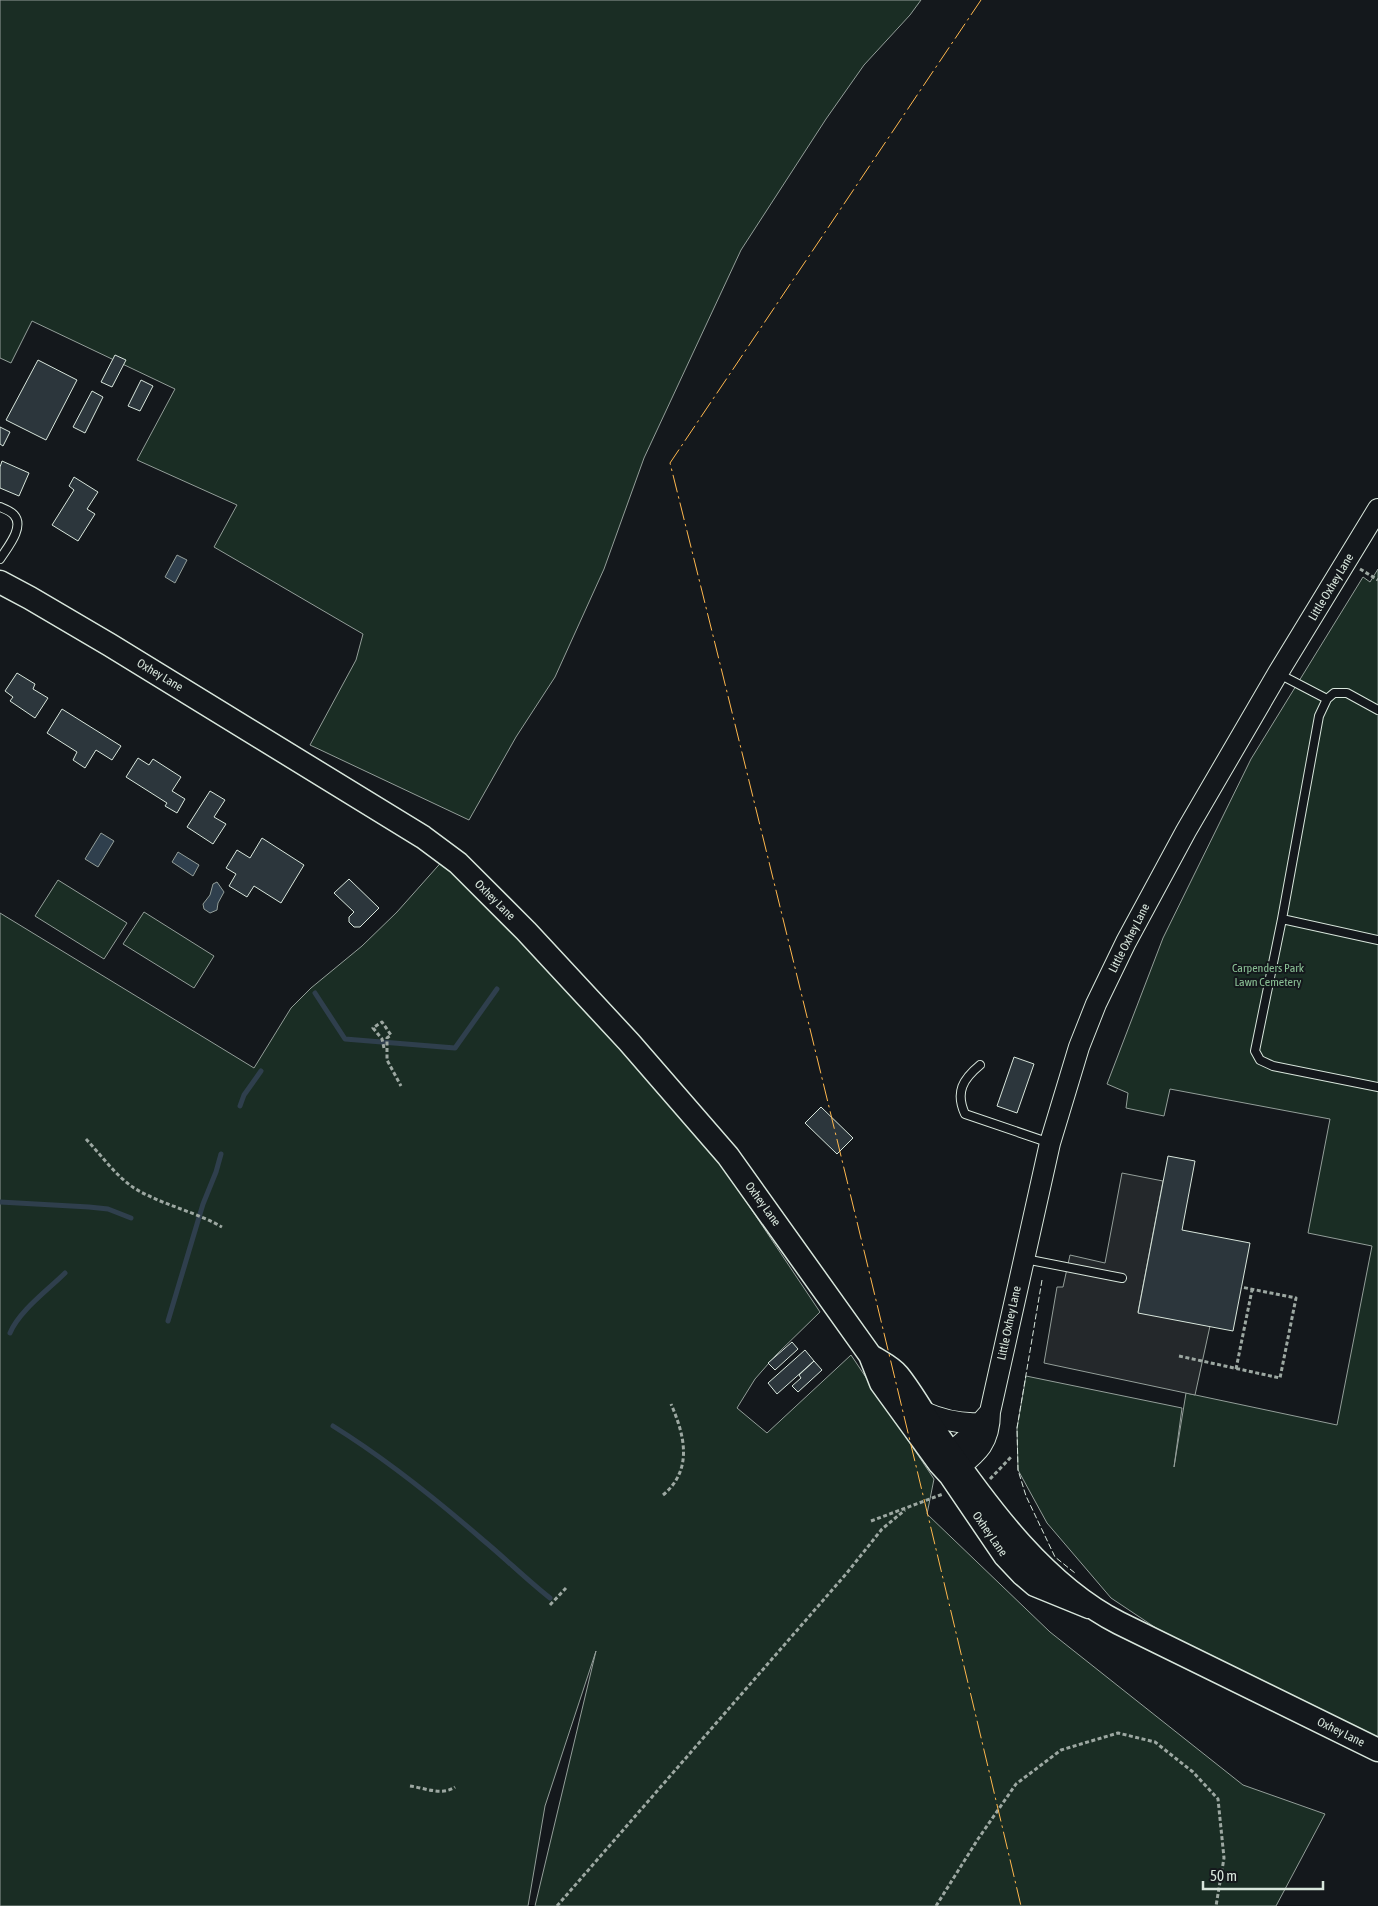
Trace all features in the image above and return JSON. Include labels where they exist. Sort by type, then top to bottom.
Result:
[{"type":"main road","name":"Little Oxhey Lane","points":[[950,1470],[984,1418],[1050,1143],[1078,1047],[1114,968],[1186,831],[1278,673],[1378,509]]},
{"type":"main road","name":"Oxhey Lane","points":[[0,582],[110,645],[424,837],[458,863],[526,931],[610,1021],[728,1156],[870,1355],[881,1383],[950,1470],[994,1512],[1023,1546],[1054,1576],[1089,1606],[1127,1627],[1378,1750]]},
{"type":"main road","name":"Oxhey Lane","points":[[870,1355],[896,1373],[924,1412],[950,1470]]},
{"type":"main road","points":[[924,1412],[944,1421],[957,1423],[984,1418]]},
{"type":"lane","points":[[0,507],[14,514],[18,521],[18,529],[0,559]]},
{"type":"lane","points":[[1278,673],[1327,700]]},
{"type":"lane","points":[[1378,710],[1347,693],[1334,693],[1327,700],[1319,716],[1282,919],[1255,1051],[1260,1060],[1273,1066],[1378,1087]]},
{"type":"lane","points":[[1282,919],[1378,940]]},
{"type":"lane","points":[[980,1064],[970,1073],[963,1084],[960,1098],[965,1114],[1050,1143]]},
{"type":"lane","points":[[1023,1258],[1122,1278]]},
{"type":"path","points":[[1359,569],[1378,580]]},
{"type":"path","points":[[384,1048],[382,1039],[372,1028],[382,1022],[391,1035],[387,1038],[387,1060],[401,1086]]},
{"type":"path","points":[[86,1139],[133,1187],[206,1218],[222,1227]]},
{"type":"path","points":[[1179,1356],[1280,1378],[1296,1298],[1241,1287]]},
{"type":"path","points":[[1236,1368],[1252,1290]]},
{"type":"path","points":[[663,1495],[674,1486],[680,1476],[683,1464],[680,1426],[671,1404]]},
{"type":"path","points":[[989,1479],[1012,1456]]},
{"type":"path","points":[[557,1906],[846,1574],[882,1528],[950,1470]]},
{"type":"path","points":[[871,1521],[905,1510]]},
{"type":"path","points":[[550,1605],[566,1588]]},
{"type":"path","points":[[936,1906],[978,1839],[1016,1784],[1061,1750],[1118,1733],[1155,1742],[1193,1772],[1218,1799],[1224,1858],[1216,1906]]},
{"type":"path","points":[[410,1786],[443,1792],[455,1787]]},
{"type":"green space","points":[[0,0],[921,0],[910,15],[864,65],[826,119],[741,250],[644,458],[604,569],[555,677],[516,737],[469,820],[310,745],[356,660],[363,634],[214,547],[237,505],[137,460],[175,389],[32,321],[11,363],[0,358]]},
{"type":"green space","name":"Carpenders Park Lawn Cemetery","points":[[1378,569],[1378,1739],[1274,1690],[1159,1630],[1111,1598],[1047,1523],[1018,1470],[1017,1428],[1026,1376],[1182,1408],[1174,1467],[1186,1393],[1337,1425],[1372,1246],[1308,1233],[1330,1119],[1170,1089],[1164,1116],[1126,1108],[1128,1093],[1107,1084],[1163,938],[1251,759],[1363,577],[1370,582]]},
{"type":"green space","points":[[445,858],[695,1125],[820,1312],[776,1355],[755,1379],[737,1408],[767,1433],[851,1355],[934,1479],[927,1514],[1050,1632],[1243,1785],[1325,1814],[1276,1906],[535,1906],[596,1651],[545,1806],[528,1906],[0,1906],[0,913],[254,1068],[291,1008],[311,988],[362,946],[397,912]]},
{"type":"green space","points":[[58,880],[127,923],[104,959],[35,916]]},
{"type":"green space","points":[[144,912],[214,956],[194,988],[123,944]]},
{"type":"shaded area","points":[[1122,1173],[1163,1181],[1138,1312],[1210,1326],[1195,1395],[1044,1363],[1057,1287],[1063,1287],[1070,1255],[1105,1263]]},
{"type":"water","points":[[177,555],[187,560],[175,583],[165,577]]},
{"type":"water","points":[[101,833],[114,841],[98,867],[85,859]]},
{"type":"water","points":[[178,852],[199,865],[193,876],[172,862]]},
{"type":"water","points":[[217,882],[224,892],[218,903],[217,910],[210,913],[204,909],[203,904],[210,895],[213,884]]},
{"type":"building","points":[[115,355],[126,360],[112,387],[101,382]]},
{"type":"building","points":[[38,360],[77,380],[46,440],[6,420]]},
{"type":"building","points":[[141,380],[153,386],[140,411],[128,406]]},
{"type":"building","points":[[92,391],[103,397],[85,433],[73,427]]},
{"type":"building","points":[[0,427],[10,432],[3,446],[0,444]]},
{"type":"building","points":[[2,461],[29,473],[19,496],[0,488],[0,467]]},
{"type":"building","points":[[74,477],[98,492],[87,509],[95,514],[78,541],[52,525],[74,490],[69,486]]},
{"type":"building","points":[[17,673],[35,684],[33,689],[48,698],[35,718],[10,701],[13,697],[5,691]]},
{"type":"building","points":[[62,709],[121,746],[112,760],[96,750],[85,768],[73,760],[77,752],[47,733]]},
{"type":"building","points":[[138,758],[149,765],[153,759],[181,777],[172,791],[185,799],[177,813],[165,806],[167,803],[126,777]]},
{"type":"building","points":[[210,791],[225,800],[214,817],[226,824],[213,844],[187,827]]},
{"type":"building","points":[[262,838],[304,865],[281,903],[254,886],[247,897],[229,886],[236,874],[226,868],[237,850],[250,858]]},
{"type":"building","points":[[349,879],[379,908],[360,927],[354,927],[349,922],[349,917],[354,912],[334,893]]},
{"type":"building","points":[[1014,1057],[1034,1064],[1017,1113],[997,1106]]},
{"type":"building","points":[[821,1107],[853,1138],[837,1154],[805,1123]]},
{"type":"building","points":[[1168,1156],[1195,1161],[1182,1230],[1250,1243],[1233,1331],[1138,1313]]},
{"type":"building","points":[[792,1342],[798,1349],[775,1370],[768,1363]]},
{"type":"building","points":[[805,1350],[814,1361],[777,1394],[768,1383]]},
{"type":"building","points":[[814,1361],[822,1370],[798,1392],[792,1386],[801,1378],[799,1375]]},
{"type":"waterway","points":[[315,993],[345,1039],[455,1048],[497,989]]},
{"type":"waterway","points":[[240,1106],[244,1095],[261,1071]]},
{"type":"waterway","points":[[168,1321],[203,1204],[221,1154]]},
{"type":"waterway","points":[[0,1202],[108,1209],[131,1218]]},
{"type":"waterway","points":[[10,1333],[14,1325],[34,1301],[65,1273]]},
{"type":"waterway","points":[[333,1426],[372,1452],[429,1495],[550,1598]]},
{"type":"fence","points":[[1042,1280],[1017,1428],[1018,1470],[1026,1496],[1055,1557],[1075,1573]]},
{"type":"power","points":[[981,0],[670,463],[848,1184],[1021,1906]]}]
